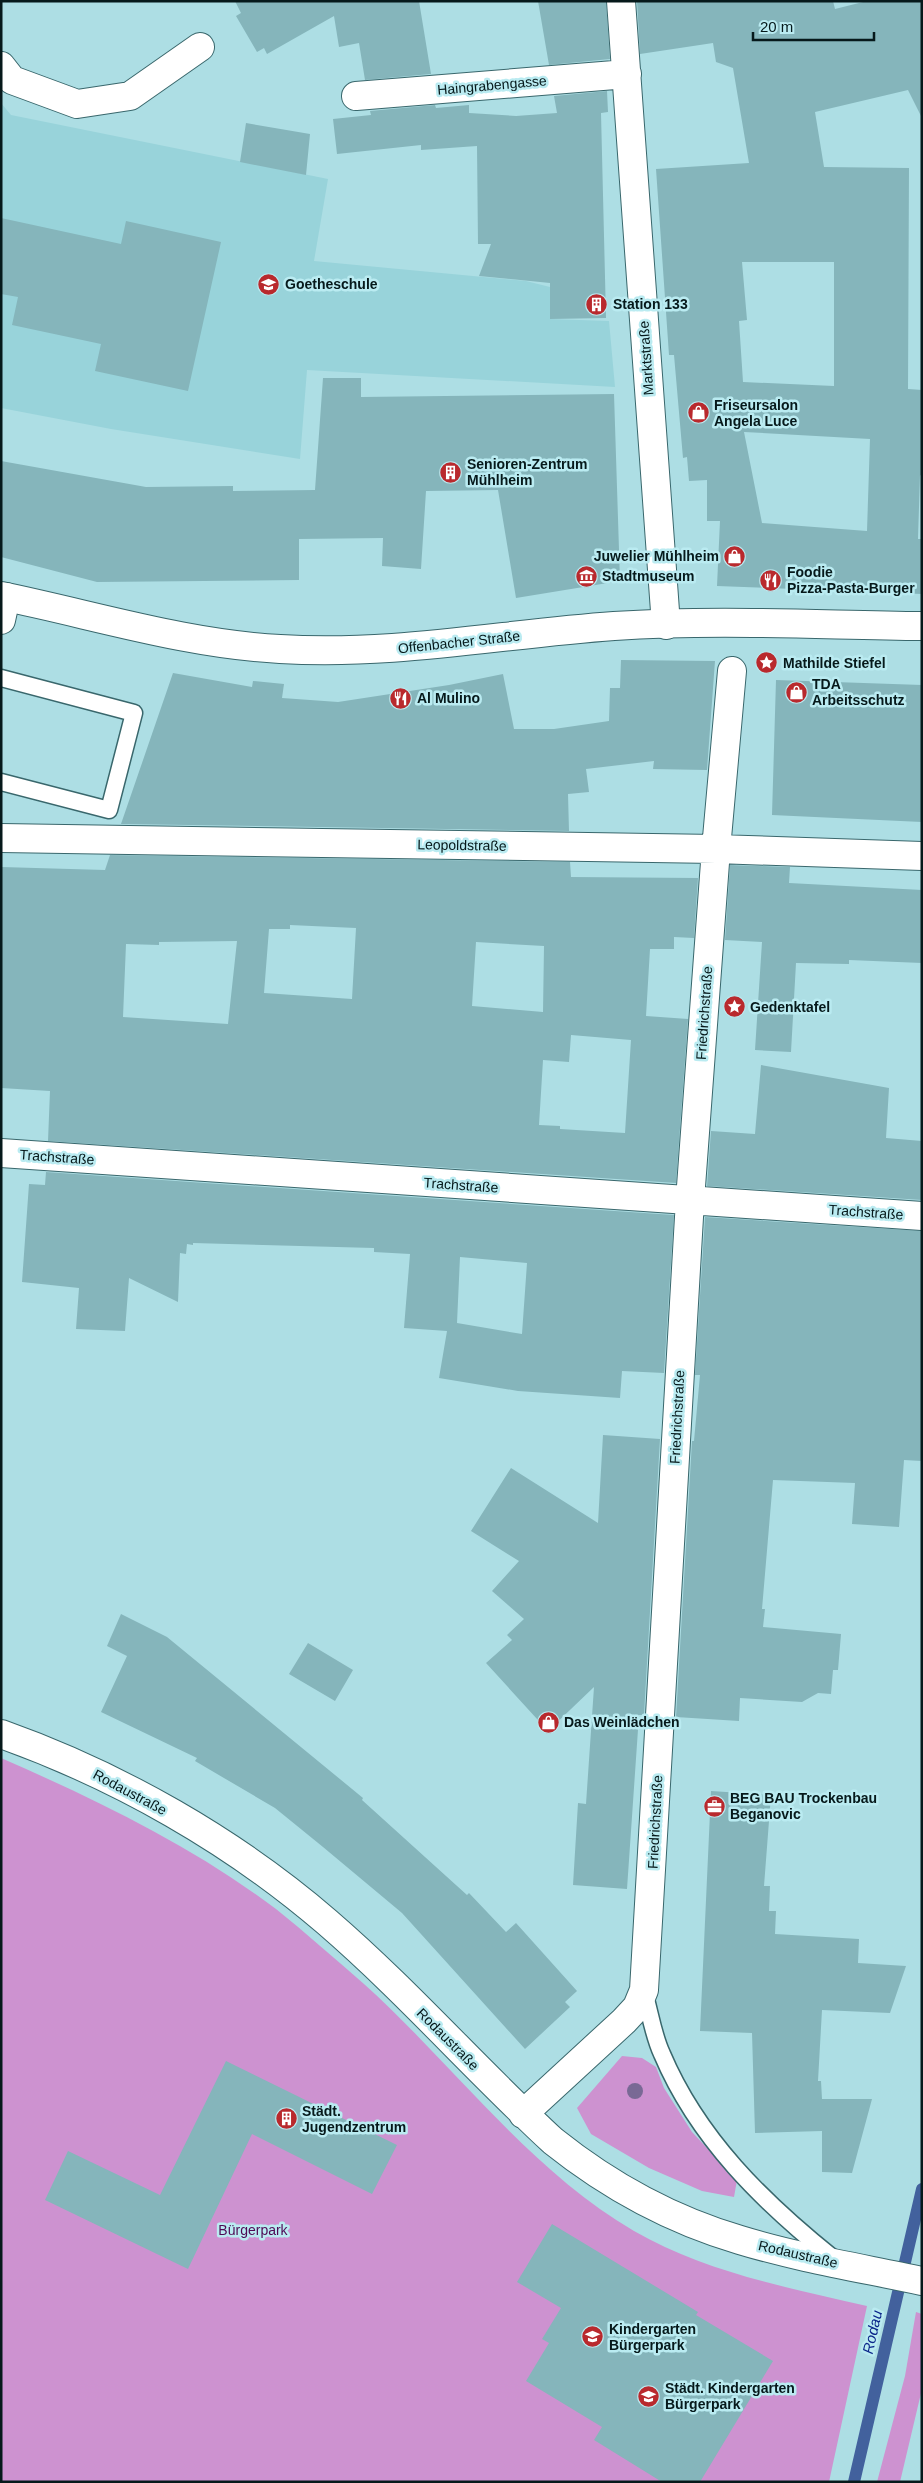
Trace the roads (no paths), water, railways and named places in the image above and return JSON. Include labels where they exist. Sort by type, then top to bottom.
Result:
[{"type":"street","name":"Marktstraße","points":[[620,1],[628,74],[645,343],[666,625]]},
{"type":"street","points":[[1,66],[12,80],[77,104],[130,96],[200,47]]},
{"type":"street","name":"Haingrabengasse","points":[[356,96],[628,74]]},
{"type":"street","name":"Offenbacher Straße","points":[[3,604],[192,639],[280,649],[353,652],[616,626],[922,626]]},
{"type":"street","name":"Friedrichstraße","points":[[523,2114],[624,2021],[637,2007],[644,1990],[690,1200],[716,849],[732,671]]},
{"type":"street","name":"Leopoldstraße","points":[[1,838],[716,849],[922,856]]},
{"type":"street","name":"Trachstraße","points":[[1,1153],[922,1216]]},
{"type":"street","name":"Rodaustraße","points":[[1,1734],[81,1766],[143,1798],[215,1840],[286,1889],[367,1959],[523,2114],[583,2165],[620,2188],[660,2209],[739,2240],[839,2264],[922,2281]]},
{"type":"lane","points":[[1,678],[134,713],[109,810],[1,782]]},
{"type":"lane","points":[[644,1990],[660,2052],[675,2084],[695,2116],[731,2164],[760,2197],[839,2264]]},
{"type":"waterway","name":"Rodau","points":[[854,2482],[922,2189]]},
{"type":"place","name":"Goetheschule","points":[[269,284]]},
{"type":"place","name":"Station 133","points":[[597,304]]},
{"type":"place","name":"Friseursalon Angela Luce","points":[[698,413]]},
{"type":"place","name":"Senioren-Zentrum Mühlheim","points":[[451,472]]},
{"type":"place","name":"Juwelier Mühlheim","points":[[735,556]]},
{"type":"place","name":"Stadtmuseum","points":[[586,576]]},
{"type":"place","name":"Foodie Pizza-Pasta-Burger","points":[[771,580]]},
{"type":"place","name":"Mathilde Stiefel","points":[[767,663]]},
{"type":"place","name":"TDA Arbeitsschutz","points":[[796,692]]},
{"type":"place","name":"Al Mulino","points":[[401,698]]},
{"type":"place","name":"Gedenktafel","points":[[734,1007]]},
{"type":"place","name":"Das Weinlädchen","points":[[548,1722]]},
{"type":"place","name":"BEG BAU Trockenbau Beganovic","points":[[714,1806]]},
{"type":"place","name":"Städt. Jugendzentrum","points":[[286,2119]]},
{"type":"place","name":"Kindergarten Bürgerpark","points":[[593,2337]]},
{"type":"place","name":"Städt. Kindergarten Bürgerpark","points":[[649,2396]]},
{"type":"park label","name":"Bürgerpark","points":[[253,2230]]}]
